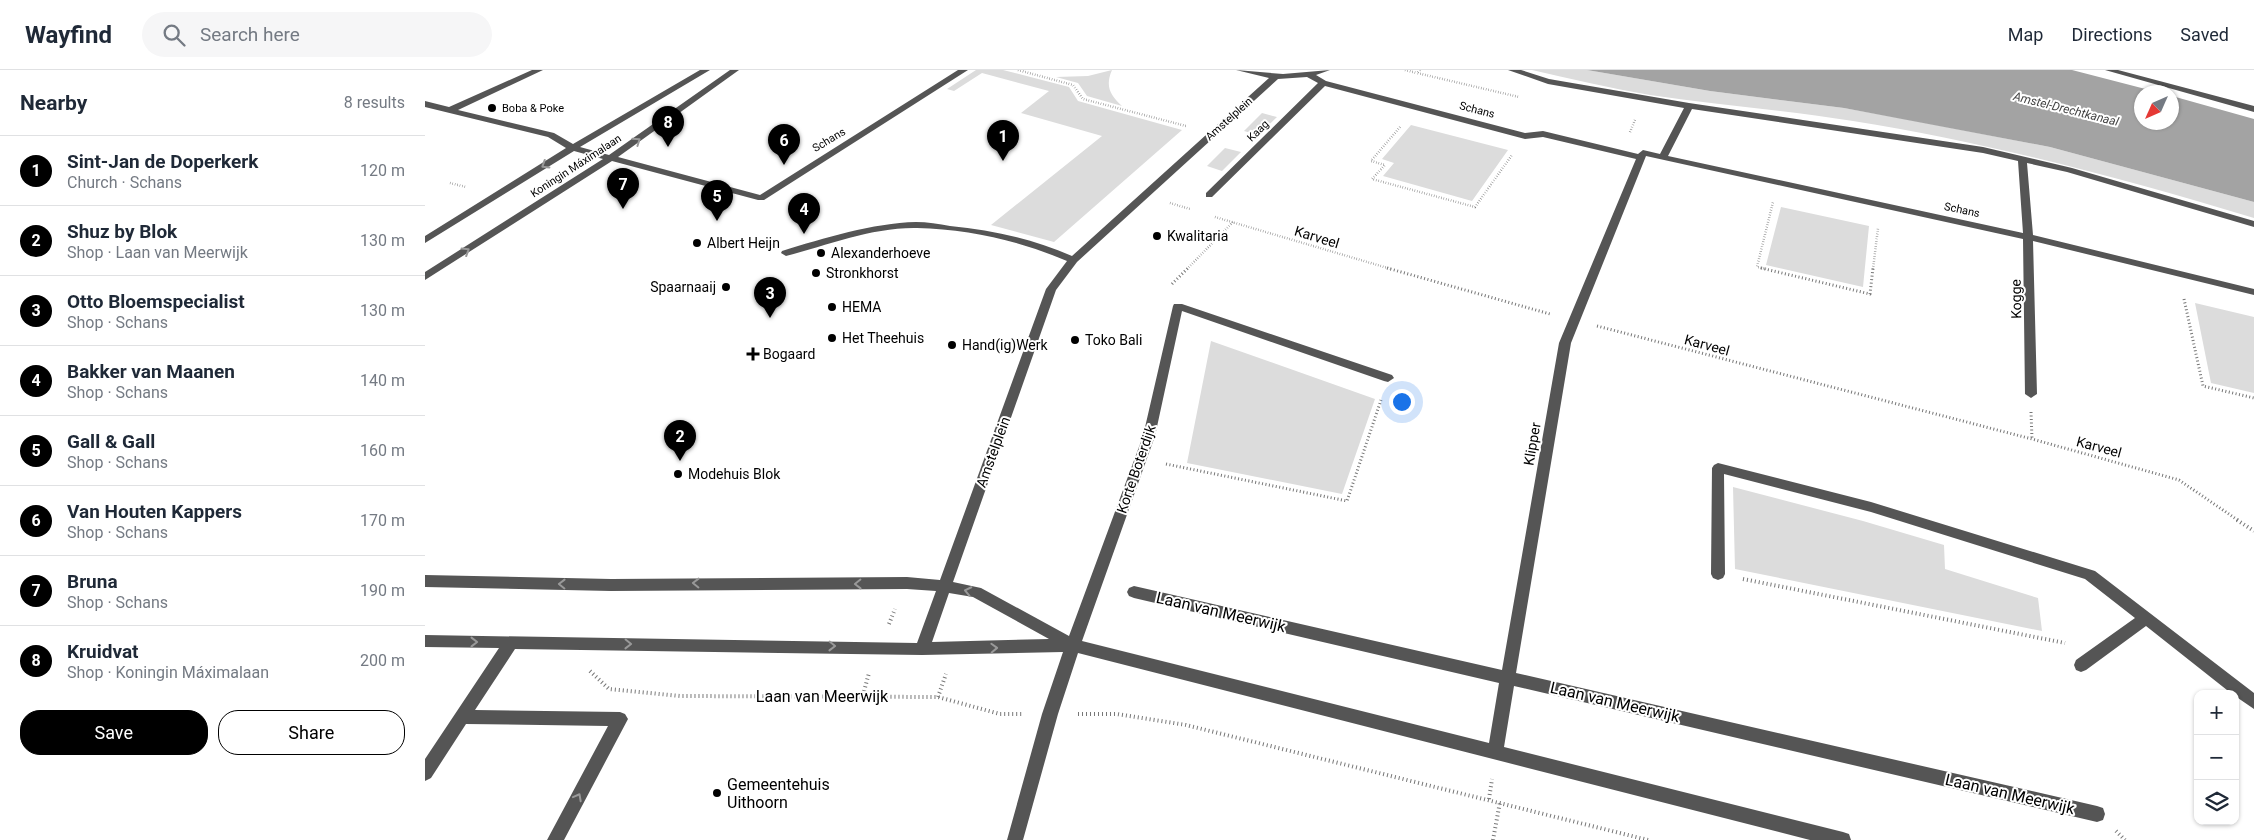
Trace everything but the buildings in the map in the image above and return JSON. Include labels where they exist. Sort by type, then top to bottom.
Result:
[{"type":"street","points":[[449,110],[539,70]]},
{"type":"street","name":"Koningin Máximalaan","points":[[425,240],[573,148],[707,70]]},
{"type":"street","name":"Koningin Máximalaan","points":[[425,277],[612,159],[689,106],[735,70]]},
{"type":"street","name":"Schans","points":[[425,104],[551,136],[573,148],[763,201],[859,136],[964,70]]},
{"type":"street","points":[[1240,70],[1274,78],[1310,75],[1326,70]]},
{"type":"street","points":[[1512,70],[1548,81],[1689,106],[1983,150],[2079,173],[2254,224]]},
{"type":"street","points":[[2109,70],[2254,109]]},
{"type":"street","name":"Schans","points":[[1310,75],[1323,83],[1525,136],[1543,134],[1642,155],[1663,157],[2028,237],[2254,292]]},
{"type":"street","name":"Amstelplein","points":[[922,649],[1051,289],[1073,260],[1274,78]]},
{"type":"street","name":"Kaag","points":[[1209,196],[1323,83]]},
{"type":"street","points":[[1663,157],[1689,106]]},
{"type":"street","name":"Klipper","points":[[1495,753],[1565,343],[1642,155]]},
{"type":"street","name":"Kogge","points":[[2022,159],[2028,237],[2031,394]]},
{"type":"street","points":[[786,253],[830,240],[917,224],[983,232],[1035,244],[1073,260]]},
{"type":"street","points":[[1178,306],[1388,378]]},
{"type":"street","name":"Korte Boterdijk","points":[[1015,840],[1050,714],[1149,436],[1178,306]]},
{"type":"street","points":[[1718,574],[1718,468],[1871,507],[2090,575],[2254,702]]},
{"type":"street","points":[[425,581],[611,584],[907,583],[943,586],[976,592],[1073,646],[1843,840]]},
{"type":"street","name":"Laan van Meerwijk","points":[[1134,592],[2097,814]]},
{"type":"street","points":[[2081,664],[2146,618]]},
{"type":"street","points":[[425,641],[922,649],[1073,646]]},
{"type":"street","points":[[425,773],[511,642]]},
{"type":"street","points":[[462,717],[620,719],[555,840]]},
{"type":"path","points":[[1018,70],[1073,85],[1083,99],[1213,134]]},
{"type":"path","points":[[1405,70],[1417,73]]},
{"type":"path","points":[[1417,107],[1371,160],[1385,165],[1372,179],[1475,207],[1525,136]]},
{"type":"path","points":[[1778,182],[1757,267],[1870,294],[1881,205]]},
{"type":"path","points":[[1145,195],[1194,210]]},
{"type":"path","name":"Karveel","points":[[1210,215],[1499,302],[2032,439],[2179,480],[2254,531]]},
{"type":"path","points":[[1178,306],[1168,289],[1233,222]]},
{"type":"path","points":[[2179,274],[2203,386],[2254,398]]},
{"type":"path","points":[[1141,459],[1347,501],[1388,378]]},
{"type":"path","points":[[2031,394],[2032,439]]},
{"type":"path","points":[[1718,574],[2100,650]]},
{"type":"path","name":"Laan van Meerwijk","points":[[579,643],[589,670],[609,689],[681,696],[938,697],[1000,714],[1117,714],[1186,725],[1647,840]]},
{"type":"path","points":[[1493,840],[1500,802]]},
{"type":"shaded area","points":[[976,70],[1003,70],[1069,87],[1078,101],[1182,130],[1054,242],[991,225],[1102,136],[1021,113],[1049,91],[982,73],[954,91],[947,89]]},
{"type":"shaded area","points":[[1112,70],[1109,81],[1110,90],[1114,98],[1122,106],[1087,96],[1078,83],[1056,77],[1088,76]]},
{"type":"shaded area","points":[[1532,70],[1587,70],[1710,91],[1844,108],[2050,147],[2254,202],[2254,218],[2155,189],[1955,140],[1828,117],[1650,95]]},
{"type":"shaded area","points":[[1262,113],[1277,117],[1258,135],[1244,131]]},
{"type":"shaded area","points":[[1411,125],[1508,150],[1472,201],[1383,176],[1394,163],[1382,159]]},
{"type":"shaded area","points":[[1225,148],[1241,152],[1222,171],[1207,166]]},
{"type":"shaded area","points":[[1781,207],[1869,226],[1863,287],[1766,265]]},
{"type":"shaded area","points":[[2195,303],[2254,317],[2254,393],[2211,383]]},
{"type":"shaded area","points":[[1211,341],[1375,399],[1342,494],[1187,463]]},
{"type":"shaded area","points":[[1733,487],[1863,521],[1944,545],[1945,569],[2038,598],[2042,631],[1735,569]]},
{"type":"water","name":"Amstel-Drechtkanaal","points":[[1587,70],[2072,70],[2134,86],[2134,130],[2179,130],[2179,98],[2254,119],[2254,202],[2050,147],[1844,108],[1710,91]]},
{"type":"place","name":"Boba & Poke","points":[[492,108]]},
{"type":"place","name":"Kruidvat","points":[[668,147]]},
{"type":"place","name":"Sint-Jan de Doperkerk","points":[[1003,161]]},
{"type":"place","name":"Van Houten Kappers","points":[[784,165]]},
{"type":"place","name":"Bruna","points":[[623,209]]},
{"type":"place","name":"Gall & Gall","points":[[717,221]]},
{"type":"place","name":"Bakker van Maanen","points":[[804,234]]},
{"type":"place","name":"Kwalitaria","points":[[1157,236]]},
{"type":"place","name":"Albert Heijn","points":[[697,243]]},
{"type":"place","name":"Alexanderhoeve","points":[[821,253]]},
{"type":"place","name":"Stronkhorst","points":[[816,273]]},
{"type":"place","name":"Spaarnaaij","points":[[726,287]]},
{"type":"place","name":"HEMA","points":[[832,307]]},
{"type":"place","name":"Otto Bloemspecialist","points":[[770,318]]},
{"type":"place","name":"Het Theehuis","points":[[832,338]]},
{"type":"place","name":"Toko Bali","points":[[1075,340]]},
{"type":"place","name":"Hand(ig)Werk","points":[[952,345]]},
{"type":"place","name":"Bogaard","points":[[753,354]]},
{"type":"place","name":"Shuz by Blok","points":[[680,461]]},
{"type":"place","name":"Modehuis Blok","points":[[678,474]]},
{"type":"place","name":"Gemeentehuis Uithoorn","points":[[717,793]]}]
